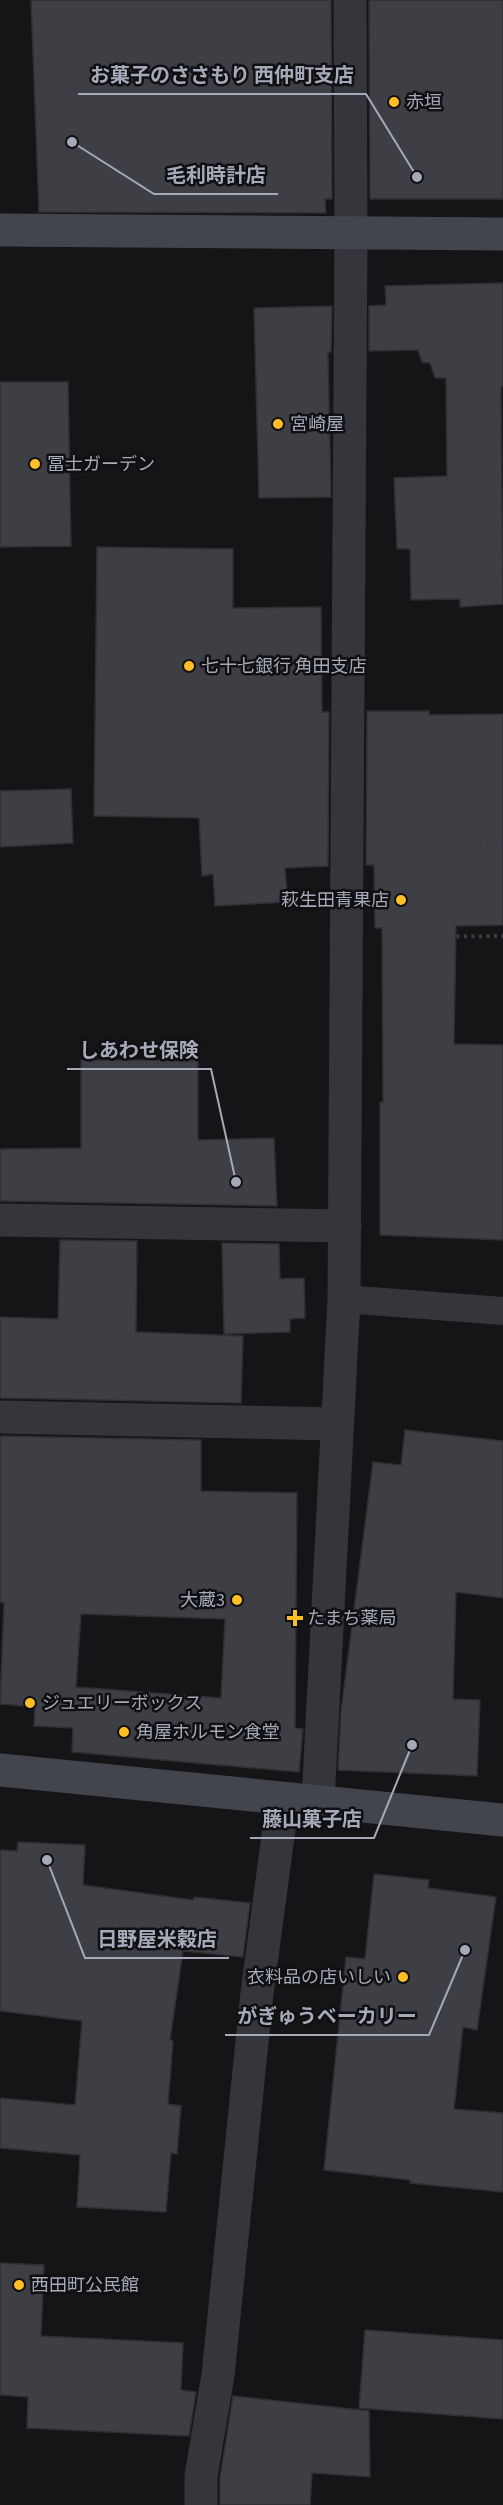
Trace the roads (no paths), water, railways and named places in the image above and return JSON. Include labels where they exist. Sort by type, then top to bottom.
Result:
[{"type":"street","points":[[318,1801],[344,1299],[351,233],[350,0]]},
{"type":"street","points":[[0,230],[503,234]]},
{"type":"street","points":[[0,1220],[345,1226]]},
{"type":"street","points":[[0,1418],[338,1424]]},
{"type":"street","points":[[0,1770],[503,1820]]},
{"type":"street","points":[[201,2505],[201,2476],[218,2375],[257,1993],[283,1798]]},
{"type":"lane","points":[[344,1299],[503,1311]]},
{"type":"place","name":"赤垣","points":[[394,102]]},
{"type":"place","name":"毛利時計店","points":[[72,142]]},
{"type":"place","name":"お菓子のささもり 西仲町支店","points":[[417,177]]},
{"type":"place","name":"宮崎屋","points":[[278,424]]},
{"type":"place","name":"冨士ガーデン","points":[[35,464]]},
{"type":"place","name":"七十七銀行 角田支店","points":[[189,666]]},
{"type":"place","name":"萩生田青果店","points":[[401,900]]},
{"type":"place","name":"しあわせ保険","points":[[236,1182]]},
{"type":"place","name":"大蔵3","points":[[237,1600]]},
{"type":"place","name":"たまち薬局","points":[[295,1618]]},
{"type":"place","name":"ジュエリーボックス","points":[[30,1703]]},
{"type":"place","name":"角屋ホルモン食堂","points":[[124,1732]]},
{"type":"place","name":"藤山菓子店","points":[[412,1745]]},
{"type":"place","name":"日野屋米穀店","points":[[47,1860]]},
{"type":"place","name":"がぎゅうベーカリー","points":[[465,1950]]},
{"type":"place","name":"衣料品の店いしい","points":[[403,1977]]},
{"type":"place","name":"西田町公民館","points":[[19,2285]]}]
